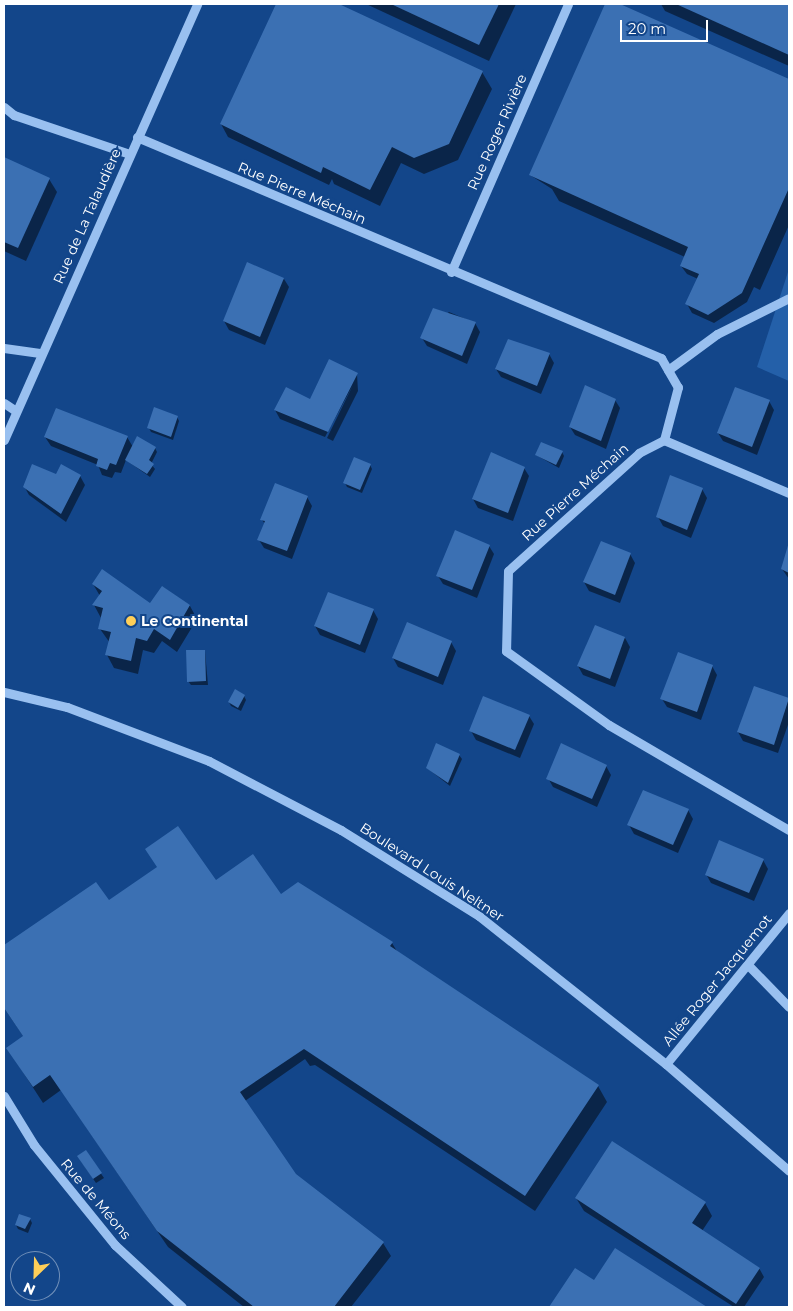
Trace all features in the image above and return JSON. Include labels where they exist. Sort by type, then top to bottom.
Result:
[{"type":"street","name":"Rue de La Talaudière","points":[[4,440],[40,353],[197,4]]},
{"type":"street","name":"Rue Roger Rivière","points":[[451,272],[568,4]]},
{"type":"street","points":[[4,107],[14,114],[130,154]]},
{"type":"street","name":"Rue Pierre Méchain","points":[[137,137],[451,272],[661,358],[678,387],[664,440],[639,453],[508,571],[506,651],[609,725],[789,830]]},
{"type":"street","points":[[668,370],[717,334],[789,298]]},
{"type":"street","points":[[4,348],[40,353]]},
{"type":"street","points":[[4,403],[16,411]]},
{"type":"street","points":[[664,440],[789,493]]},
{"type":"street","name":"Boulevard Louis Neltner","points":[[4,692],[68,707],[209,761],[341,830],[479,916],[666,1064],[789,1171]]},
{"type":"street","name":"Allée Roger Jacquemot","points":[[666,1064],[749,966],[789,913]]},
{"type":"street","points":[[749,966],[789,1007]]},
{"type":"street","name":"Rue de Méons","points":[[4,1096],[34,1145],[115,1245],[182,1307]]},
{"type":"shaded area","points":[[789,269],[789,381],[757,367]]},
{"type":"building","points":[[276,4],[339,4],[483,71],[449,144],[414,158],[392,147],[370,190],[323,167],[321,173],[220,124]]},
{"type":"building","points":[[391,4],[499,4],[479,45]]},
{"type":"building","points":[[605,4],[620,4],[789,79],[789,188],[742,293],[708,315],[685,304],[699,274],[680,266],[688,247],[529,175]]},
{"type":"building","points":[[676,4],[789,4],[789,55]]},
{"type":"building","points":[[4,157],[50,178],[18,248],[4,242]]},
{"type":"building","points":[[247,262],[284,278],[260,337],[223,321]]},
{"type":"building","points":[[433,308],[476,322],[462,356],[420,338]]},
{"type":"building","points":[[508,339],[550,353],[537,386],[495,369]]},
{"type":"building","points":[[329,359],[358,373],[328,432],[274,410],[286,387],[310,399]]},
{"type":"building","points":[[585,385],[616,399],[601,441],[569,427]]},
{"type":"building","points":[[735,387],[770,400],[752,447],[717,433]]},
{"type":"building","points":[[154,407],[178,416],[171,437],[147,428]]},
{"type":"building","points":[[56,408],[128,436],[116,465],[110,463],[107,470],[96,466],[98,459],[44,437]]},
{"type":"building","points":[[137,436],[156,447],[149,460],[154,464],[147,474],[125,460]]},
{"type":"building","points":[[541,442],[563,451],[556,465],[535,455]]},
{"type":"building","points":[[491,452],[525,467],[508,513],[472,499]]},
{"type":"building","points":[[354,457],[371,464],[360,490],[343,483]]},
{"type":"building","points":[[32,464],[56,474],[61,464],[81,475],[61,514],[23,487]]},
{"type":"building","points":[[670,475],[703,488],[687,530],[656,517]]},
{"type":"building","points":[[275,483],[308,496],[287,551],[257,540],[265,521],[260,520]]},
{"type":"building","points":[[455,530],[490,545],[472,590],[436,576]]},
{"type":"building","points":[[601,541],[631,553],[615,595],[583,582]]},
{"type":"building","points":[[789,542],[789,573],[781,569]]},
{"type":"building","points":[[102,569],[150,603],[162,586],[190,605],[170,640],[154,629],[147,641],[136,638],[131,661],[105,655],[111,632],[98,629],[103,608],[92,605],[102,591],[92,584]]},
{"type":"building","points":[[328,592],[374,609],[360,645],[314,626]]},
{"type":"building","points":[[407,622],[452,641],[438,677],[392,658]]},
{"type":"building","points":[[595,625],[625,637],[610,679],[577,666]]},
{"type":"building","points":[[186,650],[205,650],[206,681],[187,682]]},
{"type":"building","points":[[678,652],[713,665],[697,712],[660,699]]},
{"type":"building","points":[[754,686],[789,698],[774,745],[737,732]]},
{"type":"building","points":[[235,689],[245,695],[238,708],[228,702]]},
{"type":"building","points":[[483,696],[530,715],[515,750],[469,731]]},
{"type":"building","points":[[436,743],[460,754],[448,783],[426,768]]},
{"type":"building","points":[[561,743],[607,765],[592,799],[546,779]]},
{"type":"building","points":[[643,790],[689,809],[673,845],[627,825]]},
{"type":"building","points":[[178,826],[216,880],[253,854],[281,894],[298,882],[393,942],[390,946],[599,1085],[525,1196],[304,1049],[240,1092],[296,1174],[384,1242],[334,1307],[254,1307],[157,1231],[50,1075],[33,1087],[6,1048],[23,1036],[4,1008],[4,945],[96,882],[109,900],[157,867],[145,849]]},
{"type":"building","points":[[719,840],[764,859],[749,893],[705,875]]},
{"type":"building","points":[[612,1141],[706,1202],[692,1223],[760,1268],[736,1304],[575,1198]]},
{"type":"building","points":[[86,1150],[102,1173],[93,1179],[77,1156]]},
{"type":"building","points":[[19,1214],[31,1218],[25,1229],[15,1225]]},
{"type":"building","points":[[615,1248],[707,1307],[549,1307],[575,1268],[594,1280]]},
{"type":"place","name":"Le Continental","points":[[131,621]]}]
